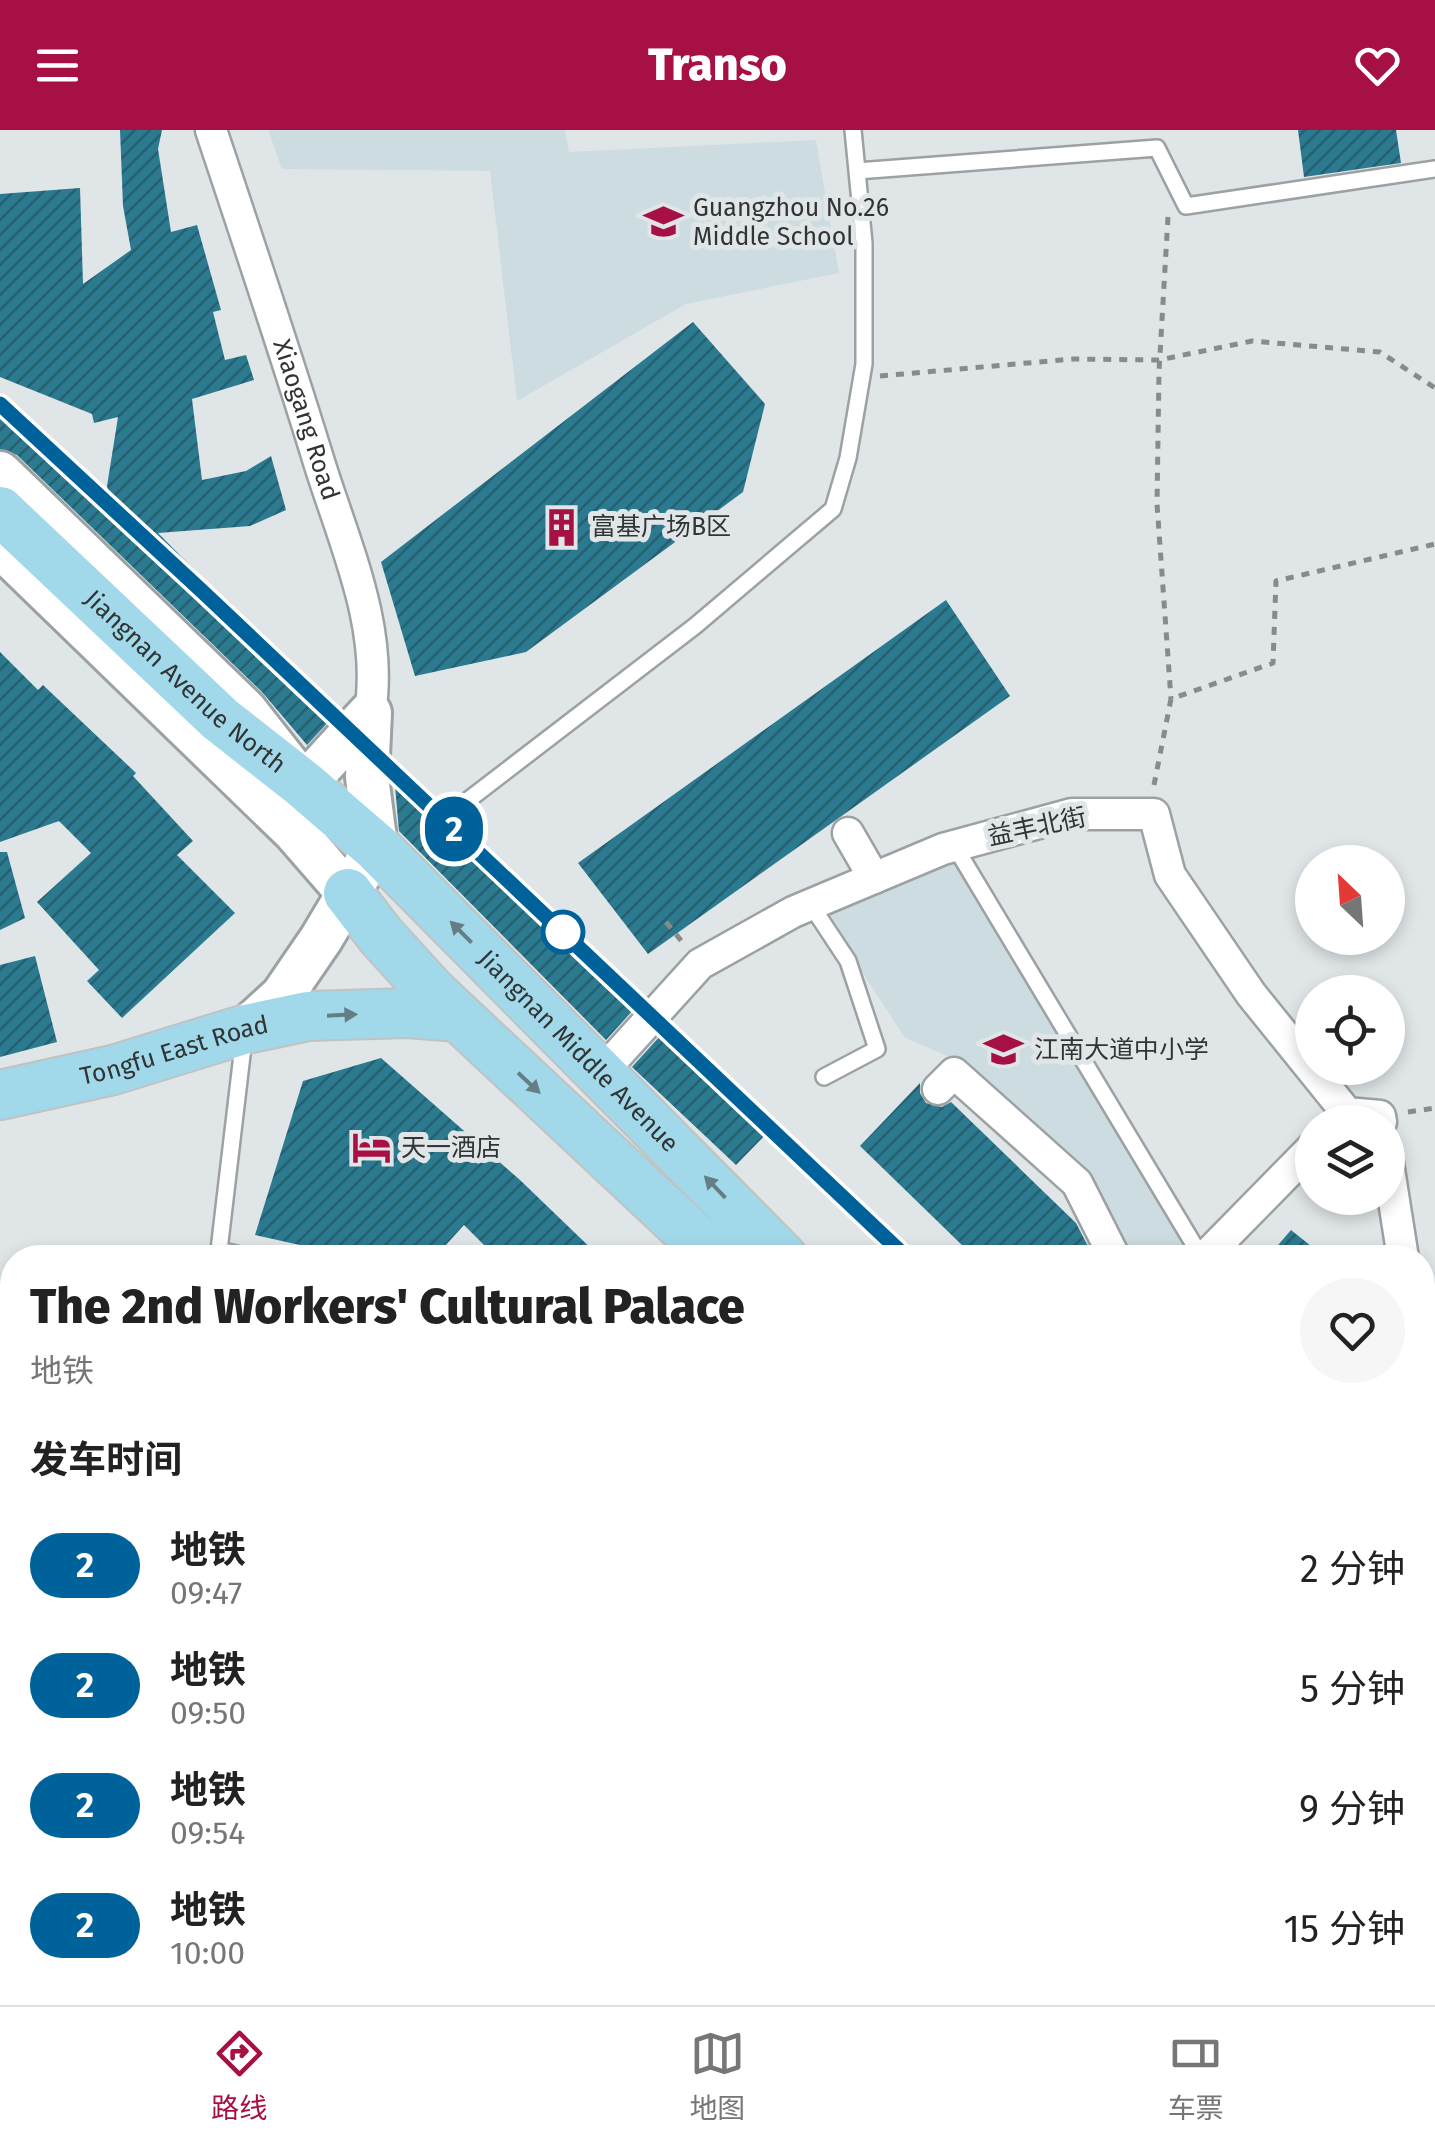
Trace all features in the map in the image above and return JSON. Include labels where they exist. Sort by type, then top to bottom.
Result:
[{"type":"main road","points":[[0,473],[246,710],[304,785],[370,713]]},
{"type":"main road","name":"Jiangnan Avenue North","points":[[0,511],[220,720],[304,785],[376,848]]},
{"type":"main road","name":"Jiangnan Avenue North","points":[[0,546],[294,831],[348,893]]},
{"type":"main road","points":[[0,579],[213,785],[266,832],[348,893],[380,936],[458,1016],[702,1245]]},
{"type":"main road","points":[[370,713],[367,776],[376,848]]},
{"type":"main road","name":"Tongfu East Road","points":[[0,1095],[172,1054],[246,1029],[282,996],[376,848]]},
{"type":"main road","name":"Jiangnan Middle Avenue","points":[[376,848],[770,1245]]},
{"type":"main road","points":[[246,1029],[308,1016],[408,1012],[458,1016]]},
{"type":"street","name":"Xiaogang Road","points":[[210,130],[278,332],[370,629],[374,686],[370,713]]},
{"type":"street","name":"益丰北街","points":[[602,1072],[700,964],[811,904],[954,846],[1072,814],[1154,814]]},
{"type":"street","points":[[1154,814],[1170,875],[1332,1105]]},
{"type":"street","points":[[848,832],[874,878]]},
{"type":"street","points":[[938,1090],[954,1072],[1077,1183],[1108,1245]]},
{"type":"street","points":[[1216,1245],[1295,1165]]},
{"type":"street","points":[[1396,1215],[1401,1245]]},
{"type":"lane","points":[[464,804],[695,626],[833,509],[848,458],[862,378],[864,243],[853,130]]},
{"type":"lane","points":[[857,170],[1157,148],[1186,206],[1435,169]]},
{"type":"lane","points":[[954,846],[1195,1245]]},
{"type":"lane","points":[[811,904],[848,961],[878,1049],[824,1076]]},
{"type":"lane","points":[[220,1245],[246,1029]]},
{"type":"path","points":[[1154,814],[1154,787],[1171,699],[1157,504],[1159,360],[1169,205]]},
{"type":"path","points":[[862,378],[1073,359],[1159,360],[1252,341],[1380,352],[1435,388]]},
{"type":"path","points":[[1171,699],[1273,663],[1276,581],[1435,544]]},
{"type":"shaded area","name":"Guangzhou No.26 Middle School","points":[[268,130],[565,130],[569,152],[816,140],[839,273],[686,304],[517,401],[490,171],[282,169]]},
{"type":"shaded area","name":"江南大道中小学","points":[[953,851],[1191,1245],[1109,1245],[962,1062],[905,1038],[819,906]]},
{"type":"building","points":[[120,130],[162,130],[158,149],[171,232],[197,225],[221,310],[213,312],[225,360],[246,355],[254,380],[192,399],[202,480],[246,471],[271,456],[286,510],[250,526],[158,533],[246,622],[242,626],[332,718],[307,745],[262,692],[17,455],[0,449],[0,393],[111,502],[107,486],[118,417],[94,423],[92,414],[0,377],[0,194],[80,188],[83,284],[131,250],[123,206]]},
{"type":"building","points":[[1298,130],[1396,130],[1401,163],[1304,177]]},
{"type":"building","name":"富基广场B区","points":[[693,322],[765,404],[743,492],[526,652],[415,676],[381,562]]},
{"type":"building","points":[[946,600],[1010,696],[648,954],[578,863]]},
{"type":"building","points":[[0,652],[38,690],[43,685],[136,773],[133,776],[193,841],[177,855],[235,913],[122,1018],[87,981],[99,970],[37,902],[91,853],[59,821],[0,842]]},
{"type":"building","points":[[393,763],[643,999],[606,1040],[399,831]]},
{"type":"building","points":[[0,852],[7,852],[25,918],[0,930]]},
{"type":"building","points":[[35,956],[57,1042],[0,1057],[0,965]]},
{"type":"building","points":[[670,1025],[776,1124],[736,1165],[632,1067]]},
{"type":"building","points":[[381,1058],[588,1245],[484,1245],[464,1225],[446,1245],[300,1245],[255,1235],[303,1081]]},
{"type":"building","points":[[920,1083],[926,1103],[942,1107],[951,1102],[1076,1223],[1087,1245],[962,1245],[860,1146]]},
{"type":"building","points":[[1291,1230],[1310,1245],[1278,1245]]},
{"type":"metro line","name":"2","points":[[0,404],[893,1245]]},
{"type":"place","name":"Guangzhou No.26 Middle School","points":[[663,222]]},
{"type":"place","name":"富基广场B区","points":[[561,527]]},
{"type":"place","name":"江南大道中小学","points":[[1004,1050]]},
{"type":"place","name":"天一酒店","points":[[371,1148]]}]
